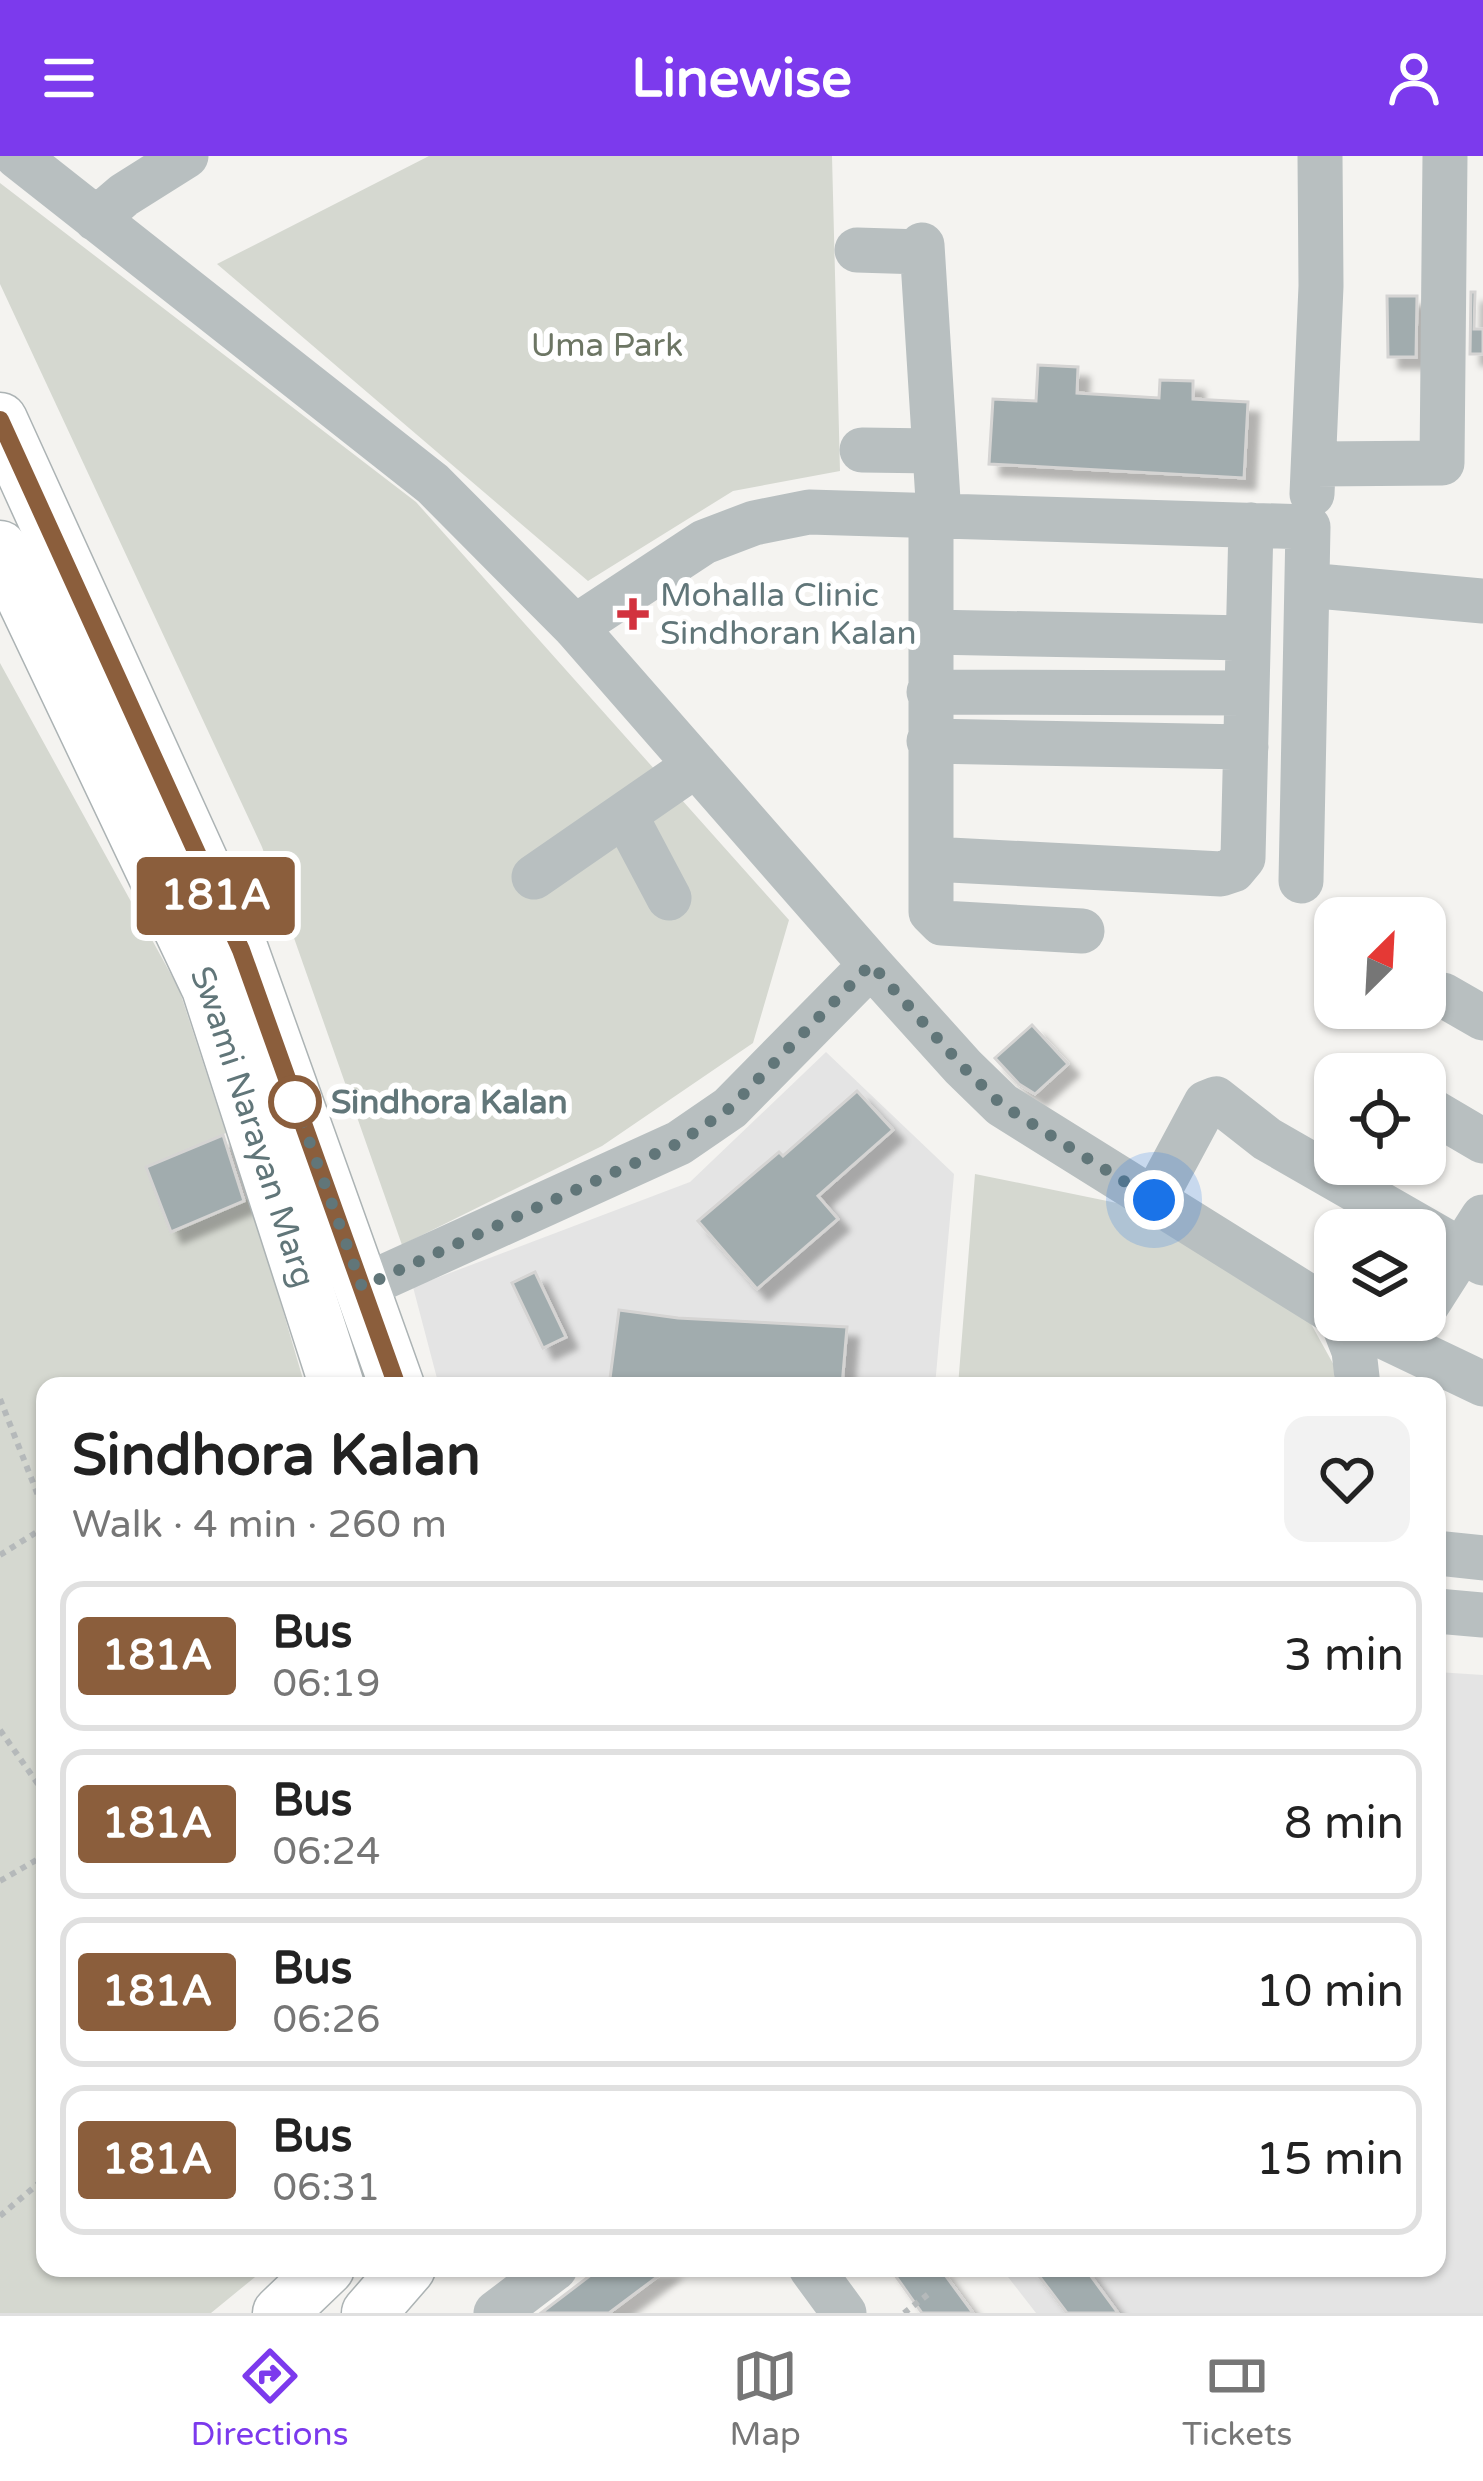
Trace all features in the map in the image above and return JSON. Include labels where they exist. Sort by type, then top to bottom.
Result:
[{"type":"main road","name":"Swami Narayan Marg","points":[[0,420],[241,950],[390,1368]]},
{"type":"main road","name":"Swami Narayan Marg","points":[[0,548],[209,988],[334,1377]]},
{"type":"main road","points":[[280,2313],[318,2277]]},
{"type":"street","points":[[16,156],[433,484],[575,627],[963,1067],[1002,1105],[1314,1300]]},
{"type":"street","points":[[96,219],[124,195],[186,156]]},
{"type":"street","points":[[1301,880],[1308,527],[1321,286],[1320,156]]},
{"type":"street","points":[[1315,464],[1462,464],[1464,240],[1445,156]]},
{"type":"street","points":[[857,250],[922,249],[935,451],[929,692],[931,912],[942,923],[1082,931]]},
{"type":"street","points":[[862,450],[935,451]]},
{"type":"street","points":[[575,627],[704,542],[754,523],[809,512],[1308,527]]},
{"type":"street","points":[[931,859],[1221,874],[1233,870],[1243,857],[1251,525]]},
{"type":"street","points":[[1307,585],[1483,601]]},
{"type":"street","points":[[930,632],[1248,638]]},
{"type":"street","points":[[929,692],[1247,693]]},
{"type":"street","points":[[929,740],[1246,747]]},
{"type":"street","points":[[535,877],[696,765]]},
{"type":"street","points":[[625,814],[669,898]]},
{"type":"street","points":[[362,1287],[679,1143],[730,1108],[871,964]]},
{"type":"street","points":[[1446,997],[1483,1018]]},
{"type":"street","points":[[1154,1200],[1206,1103],[1216,1100],[1267,1139],[1476,1243],[1446,1283]]},
{"type":"street","points":[[1446,1120],[1483,1141]]},
{"type":"street","points":[[1351,1341],[1357,1377]]},
{"type":"street","points":[[1434,1341],[1483,1384]]},
{"type":"street","points":[[1446,1554],[1483,1558]]},
{"type":"street","points":[[1446,1612],[1483,1615]]},
{"type":"street","points":[[496,2313],[543,2277]]},
{"type":"street","points":[[818,2277],[844,2313]]},
{"type":"path","points":[[0,1399],[36,1490]]},
{"type":"path","points":[[0,1555],[36,1533]]},
{"type":"path","points":[[0,1730],[36,1781]]},
{"type":"path","points":[[0,1881],[36,1860]]},
{"type":"path","points":[[0,2216],[36,2186]]},
{"type":"path","points":[[904,2313],[931,2292]]},
{"type":"shaded area","points":[[826,1052],[954,1174],[936,1377],[437,1377],[413,1287],[690,1182]]},
{"type":"shaded area","points":[[1446,1673],[1483,1675],[1483,2313],[1036,2313],[1008,2277],[1446,2277]]},
{"type":"green space","name":"Uma Park","points":[[429,156],[832,156],[840,471],[733,491],[588,581],[217,264]]},
{"type":"green space","points":[[0,183],[416,502],[789,920],[753,1043],[602,1146],[402,1245],[262,847],[0,284]]},
{"type":"green space","points":[[0,663],[179,989],[226,1133],[146,1167],[170,1231],[250,1198],[302,1377],[36,1377],[36,2277],[255,2277],[211,2313],[0,2313]]},
{"type":"green space","points":[[975,1174],[1117,1203],[1305,1313],[1314,1341],[1320,1341],[1336,1369],[1334,1377],[959,1377]]},
{"type":"building","points":[[1471,292],[1475,292],[1474,329],[1483,329],[1483,354],[1470,354]]},
{"type":"building","points":[[1387,296],[1417,296],[1416,357],[1388,357]]},
{"type":"building","points":[[1038,365],[1078,367],[1077,393],[1159,398],[1160,380],[1193,381],[1193,399],[1248,402],[1244,478],[989,464],[993,399],[1036,401]]},
{"type":"building","points":[[1032,1025],[1068,1064],[1035,1094],[995,1058]]},
{"type":"building","points":[[857,1091],[893,1130],[818,1196],[838,1219],[757,1289],[698,1221]]},
{"type":"building","points":[[223,1135],[244,1201],[171,1232],[146,1167]]},
{"type":"building","points":[[535,1272],[566,1337],[543,1348],[512,1283]]},
{"type":"building","points":[[619,1310],[847,1327],[843,1377],[610,1377]]},
{"type":"building","points":[[588,2277],[657,2277],[609,2313],[541,2313]]},
{"type":"building","points":[[896,2277],[947,2277],[973,2313],[922,2313]]},
{"type":"building","points":[[1040,2277],[1092,2277],[1118,2313],[1067,2313]]},
{"type":"bus line","name":"181A","points":[[0,420],[241,950],[394,1377]]},
{"type":"place","name":"Mohalla Clinic Sindhoran Kalan","points":[[633,614]]},
{"type":"place","name":"Sindhora Kalan","points":[[295,1102]]},
{"type":"route","points":[[295,1102],[362,1287],[679,1143],[730,1108],[871,964],[1002,1105],[1154,1200]]}]
